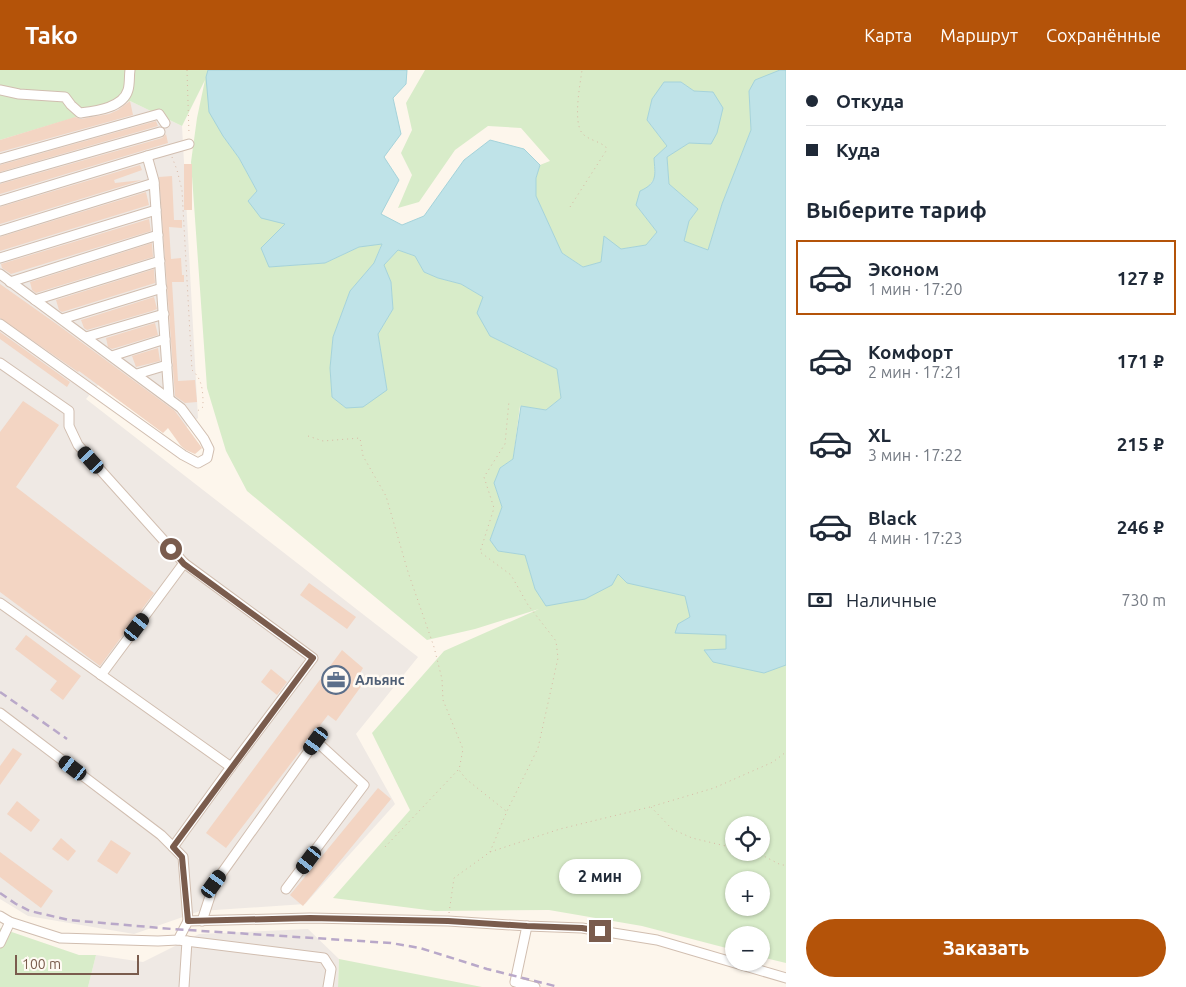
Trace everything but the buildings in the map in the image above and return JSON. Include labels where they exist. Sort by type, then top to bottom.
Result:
[{"type":"lane","points":[[0,90],[19,94],[65,97],[71,106],[80,113],[97,111],[125,97],[129,89],[130,70]]},
{"type":"lane","points":[[0,159],[159,114],[165,123]]},
{"type":"lane","points":[[0,178],[160,132]]},
{"type":"lane","points":[[0,200],[190,144]]},
{"type":"lane","points":[[147,156],[154,183],[169,398]]},
{"type":"lane","points":[[0,231],[154,183]]},
{"type":"lane","points":[[0,258],[156,210]]},
{"type":"lane","points":[[10,282],[158,235]]},
{"type":"lane","points":[[35,300],[160,261]]},
{"type":"lane","points":[[0,274],[181,408],[209,449],[207,458],[198,462],[183,455],[0,324]]},
{"type":"lane","points":[[62,319],[162,288]]},
{"type":"lane","points":[[86,337],[164,314]]},
{"type":"lane","points":[[112,356],[165,339]]},
{"type":"lane","points":[[0,363],[69,410],[68,426],[78,446],[184,564],[313,658],[231,766],[173,847]]},
{"type":"lane","points":[[137,374],[167,365]]},
{"type":"lane","points":[[101,675],[184,564]]},
{"type":"lane","points":[[0,603],[231,766]]},
{"type":"lane","points":[[0,713],[161,835],[182,857],[188,921],[183,941],[184,987]]},
{"type":"lane","points":[[202,921],[214,884],[316,741],[364,785],[286,889]]},
{"type":"lane","points":[[0,916],[10,922],[60,938],[183,941],[324,958],[331,969],[328,987]]},
{"type":"lane","points":[[188,921],[310,918],[448,921],[582,928],[657,940],[786,978]]},
{"type":"lane","points":[[0,944],[10,922]]},
{"type":"lane","points":[[527,926],[515,982],[535,987]]},
{"type":"path","points":[[188,70],[190,144]]},
{"type":"path","points":[[570,207],[606,151],[606,147],[602,143],[583,134],[578,123],[582,70]]},
{"type":"path","points":[[169,150],[182,190],[192,370],[200,377],[203,393],[203,407],[189,419]]},
{"type":"path","points":[[490,852],[507,811],[538,748],[558,658],[556,641],[528,605],[512,575],[480,552],[494,508],[484,477],[505,444],[509,401]]},
{"type":"path","points":[[308,436],[323,441],[360,438],[362,456],[386,496],[408,572],[434,647],[442,679],[443,700],[463,749],[459,770],[385,847]]},
{"type":"path","points":[[448,921],[454,878],[490,852],[560,830],[714,788],[773,762],[786,752]]},
{"type":"path","points":[[459,770],[466,779],[507,811]]},
{"type":"path","points":[[650,807],[672,829],[692,838],[725,846]]},
{"type":"path","points":[[770,859],[781,865],[786,865]]},
{"type":"shaded area","points":[[130,101],[182,126],[198,418],[184,429],[104,378],[86,399],[418,657],[356,734],[395,804],[305,904],[200,911],[134,934],[28,916],[0,899],[0,140]]},
{"type":"shaded area","points":[[308,929],[339,959],[338,987],[88,987],[96,955],[143,962],[199,934]]},
{"type":"green space","points":[[0,70],[208,70],[223,136],[239,158],[257,191],[248,201],[285,224],[269,267],[325,263],[359,247],[382,243],[374,263],[350,291],[333,337],[330,368],[332,397],[346,408],[387,390],[378,334],[393,309],[391,282],[384,265],[398,250],[415,256],[424,272],[461,284],[483,297],[490,336],[557,369],[561,398],[546,410],[520,406],[513,459],[500,468],[494,483],[502,507],[490,540],[499,551],[525,555],[535,589],[618,574],[685,596],[691,617],[678,624],[726,635],[726,649],[764,673],[784,664],[786,665],[786,963],[770,959],[770,926],[725,926],[725,948],[642,926],[549,910],[435,911],[333,898],[410,810],[372,733],[444,651],[539,609],[475,629],[427,640],[247,491],[226,451],[207,388],[191,162],[205,80],[182,126],[130,101],[0,140]]},
{"type":"green space","points":[[425,70],[780,70],[749,90],[751,130],[722,204],[708,250],[684,241],[689,221],[698,209],[669,184],[667,157],[689,143],[713,92],[694,91],[681,82],[652,99],[647,120],[667,146],[654,158],[655,177],[636,205],[657,232],[646,245],[621,249],[601,262],[583,267],[562,253],[536,196],[536,178],[540,165],[550,161],[521,128],[488,126],[455,150],[419,202],[398,208],[412,175],[401,153],[412,130],[406,103]]},
{"type":"green space","points":[[0,928],[79,955],[96,955],[88,987],[0,987]]},
{"type":"green space","points":[[339,959],[482,987],[338,987]]},
{"type":"water","points":[[208,70],[407,70],[406,84],[393,98],[401,134],[384,157],[399,180],[381,214],[402,225],[424,216],[464,160],[490,140],[524,149],[540,165],[536,178],[536,196],[562,253],[583,267],[601,262],[604,236],[621,249],[646,245],[657,232],[636,205],[640,191],[653,182],[654,158],[667,146],[647,120],[652,99],[664,82],[681,82],[694,91],[713,92],[723,108],[717,133],[711,144],[689,143],[667,157],[669,184],[698,209],[689,221],[684,241],[708,250],[722,204],[751,130],[749,91],[755,80],[780,70],[786,70],[786,665],[764,673],[713,662],[704,650],[726,649],[726,635],[675,633],[678,624],[690,617],[685,596],[627,583],[618,574],[612,585],[585,599],[546,606],[535,589],[525,555],[498,551],[490,540],[502,507],[494,483],[500,468],[513,459],[521,406],[546,410],[561,398],[557,369],[490,336],[477,313],[483,297],[461,284],[424,272],[415,256],[398,250],[384,265],[391,282],[393,309],[378,334],[387,390],[363,407],[346,408],[332,397],[330,368],[333,337],[350,291],[374,263],[382,244],[359,247],[325,263],[269,267],[261,248],[285,224],[261,218],[248,201],[257,191],[239,158],[209,112],[206,77]]},
{"type":"railway","points":[[0,692],[67,739]]},
{"type":"railway","points":[[0,893],[30,911],[69,920],[172,929],[391,943],[420,948],[487,969],[559,987]]},
{"type":"place","name":"Альянс","points":[[336,680]]},
{"type":"route","points":[[171,549],[184,564],[313,658],[231,766],[173,847],[182,857],[188,921],[310,918],[448,921],[582,928],[600,931]]}]
